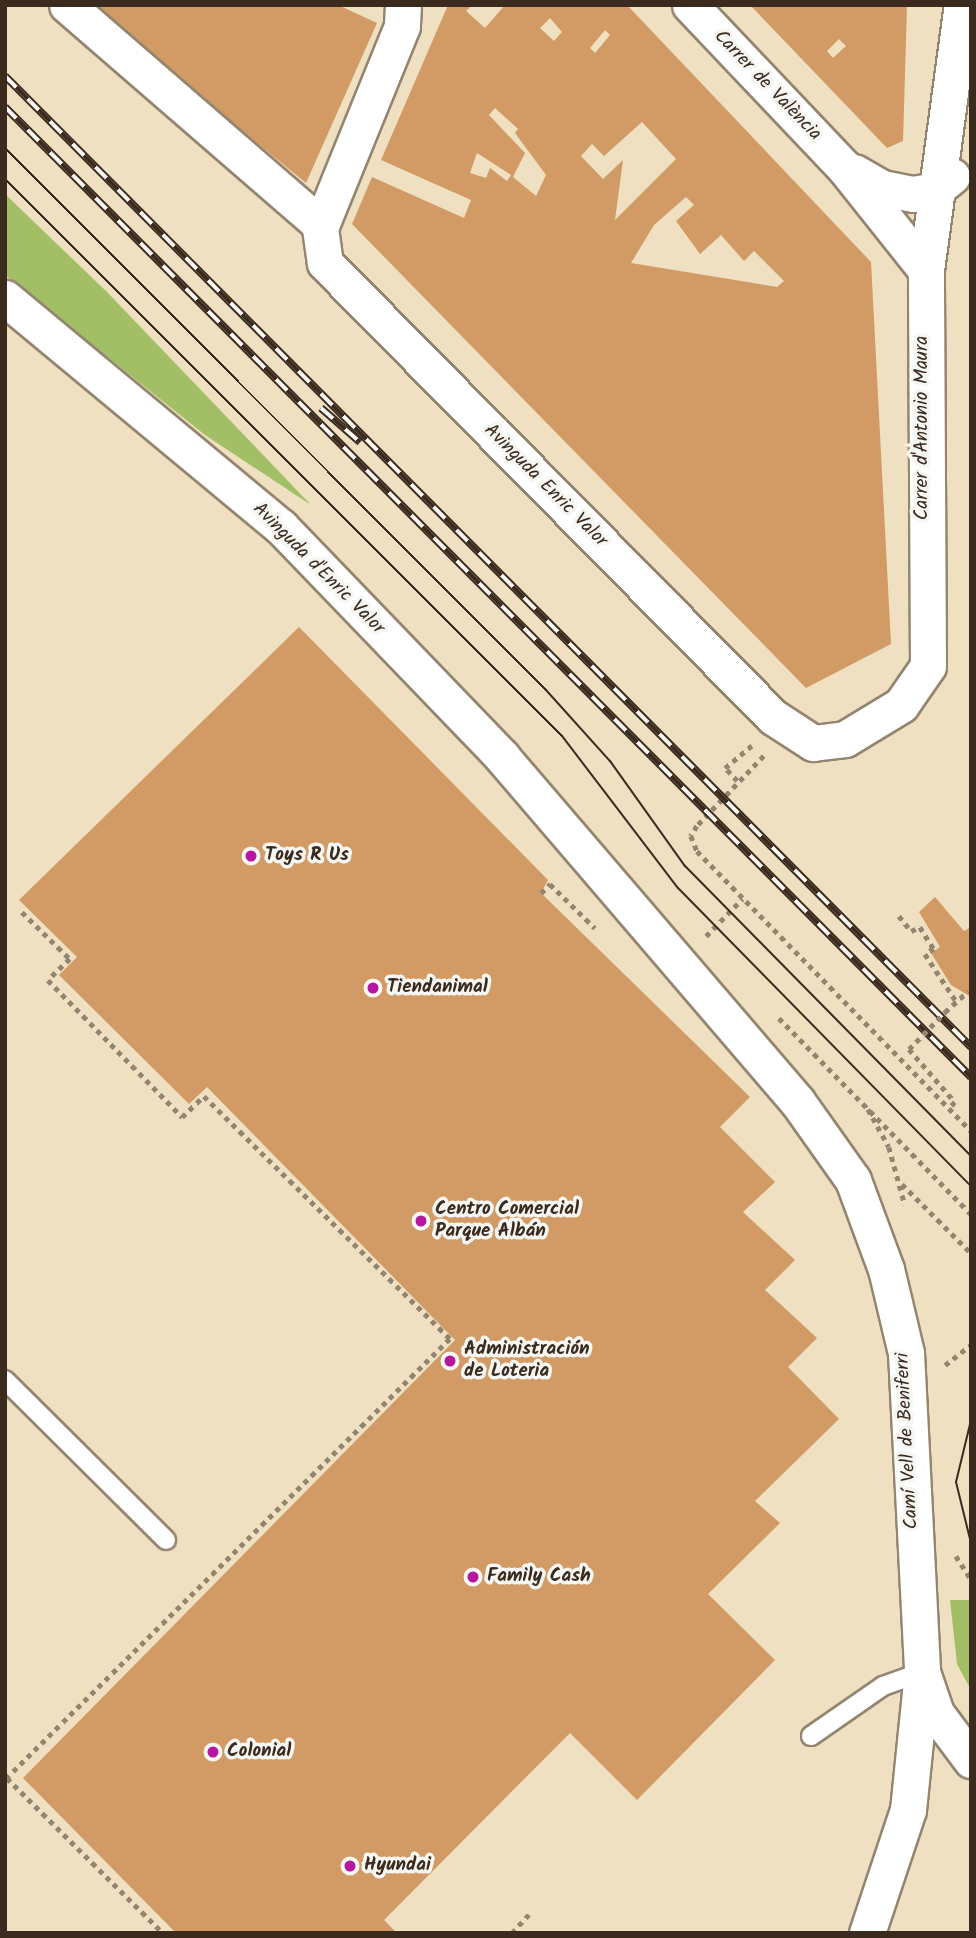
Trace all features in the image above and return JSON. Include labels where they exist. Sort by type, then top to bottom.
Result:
[{"type":"street","points":[[67,5],[327,210],[402,26],[403,5]]},
{"type":"street","name":"Carrer de València","points":[[690,5],[844,167],[926,270]]},
{"type":"street","name":"Carrer d'Antonio Maura","points":[[928,666],[926,270],[962,5]]},
{"type":"street","points":[[935,190],[952,177],[959,156],[971,52]]},
{"type":"street","name":"Carrer de València","points":[[844,167],[882,188],[935,190]]},
{"type":"street","name":"Avinguda Enric Valor","points":[[327,210],[325,263],[793,735],[813,743],[845,739],[901,705],[928,666]]},
{"type":"street","name":"Avinguda d'Enric Valor","points":[[5,298],[281,527],[502,757],[598,873]]},
{"type":"street","name":"Camí Vell de Beniferri","points":[[598,873],[797,1101],[853,1180],[886,1269],[906,1353],[922,1672],[936,1713],[971,1760]]},
{"type":"street","points":[[867,1933],[908,1810],[922,1672]]},
{"type":"lane","points":[[5,1380],[166,1540]]},
{"type":"lane","points":[[811,1736],[883,1686],[922,1672]]},
{"type":"path","points":[[755,742],[725,768],[737,781],[691,836],[696,852],[971,1131]]},
{"type":"path","points":[[541,893],[550,884]]},
{"type":"path","points":[[713,949],[705,937],[742,899]]},
{"type":"path","points":[[22,912],[70,959],[48,980],[181,1117],[204,1096],[450,1339],[7,1778],[163,1933]]},
{"type":"path","points":[[899,916],[911,932],[920,928],[934,948],[925,954],[956,1001]]},
{"type":"path","points":[[948,1109],[955,1102],[909,1049],[968,991]]},
{"type":"path","points":[[771,1009],[971,1214]]},
{"type":"path","points":[[272,1165],[278,1158]]},
{"type":"path","points":[[932,1373],[971,1345]]},
{"type":"path","points":[[512,1933],[529,1914]]},
{"type":"green space","points":[[5,194],[107,292],[311,505],[205,435],[5,275]]},
{"type":"green space","points":[[950,1600],[971,1600],[971,1690],[957,1664]]},
{"type":"building","points":[[88,5],[338,5],[377,23],[306,183]]},
{"type":"building","points":[[448,5],[472,5],[466,11],[485,28],[505,5],[627,5],[871,262],[891,644],[806,688],[352,224],[372,177],[464,218],[471,200],[381,160]],"holes":[[[550,18],[562,32],[554,41],[540,28]],[[605,30],[610,35],[595,53],[590,48]],[[495,108],[518,129],[515,133],[546,175],[536,196],[513,177],[525,153],[489,115]],[[642,122],[676,159],[615,220],[623,160],[603,179],[581,156],[592,144],[604,156]],[[477,153],[511,175],[507,181],[490,168],[486,178],[470,173]],[[686,197],[694,205],[676,221],[700,254],[721,235],[744,261],[754,251],[784,281],[777,287],[631,263],[654,225]]]},
{"type":"building","points":[[750,5],[907,5],[903,141],[887,148]],"holes":[[[839,39],[846,46],[833,58],[827,51]]]},
{"type":"building","points":[[299,627],[548,880],[541,893],[750,1097],[720,1127],[775,1182],[743,1212],[795,1260],[765,1290],[817,1338],[788,1367],[839,1419],[755,1501],[780,1523],[708,1594],[775,1660],[637,1800],[570,1733],[384,1920],[397,1933],[176,1933],[23,1778],[455,1340],[207,1087],[189,1104],[59,975],[77,957],[19,900]]},
{"type":"building","points":[[935,897],[964,931],[971,927],[971,997],[951,985],[931,953],[940,947],[919,912]]},
{"type":"tram line","points":[[5,148],[546,690],[610,761],[685,866],[971,1156]]},
{"type":"tram line","points":[[5,179],[562,736],[678,888],[971,1186]]},
{"type":"tram line","points":[[971,1420],[956,1482],[971,1543]]},
{"type":"railway","points":[[5,76],[971,1047]]},
{"type":"railway","points":[[5,107],[971,1077]]},
{"type":"railway","points":[[321,408],[360,442]]},
{"type":"place","name":"Toys R Us","points":[[251,856]]},
{"type":"place","name":"Tiendanimal","points":[[373,988]]},
{"type":"place","name":"Centro Comercial Parque Albán","points":[[421,1221]]},
{"type":"place","name":"Administración de Loteria","points":[[450,1361]]},
{"type":"place","name":"Family Cash","points":[[473,1577]]},
{"type":"place","name":"Colonial","points":[[213,1752]]},
{"type":"place","name":"Hyundai","points":[[350,1866]]}]
